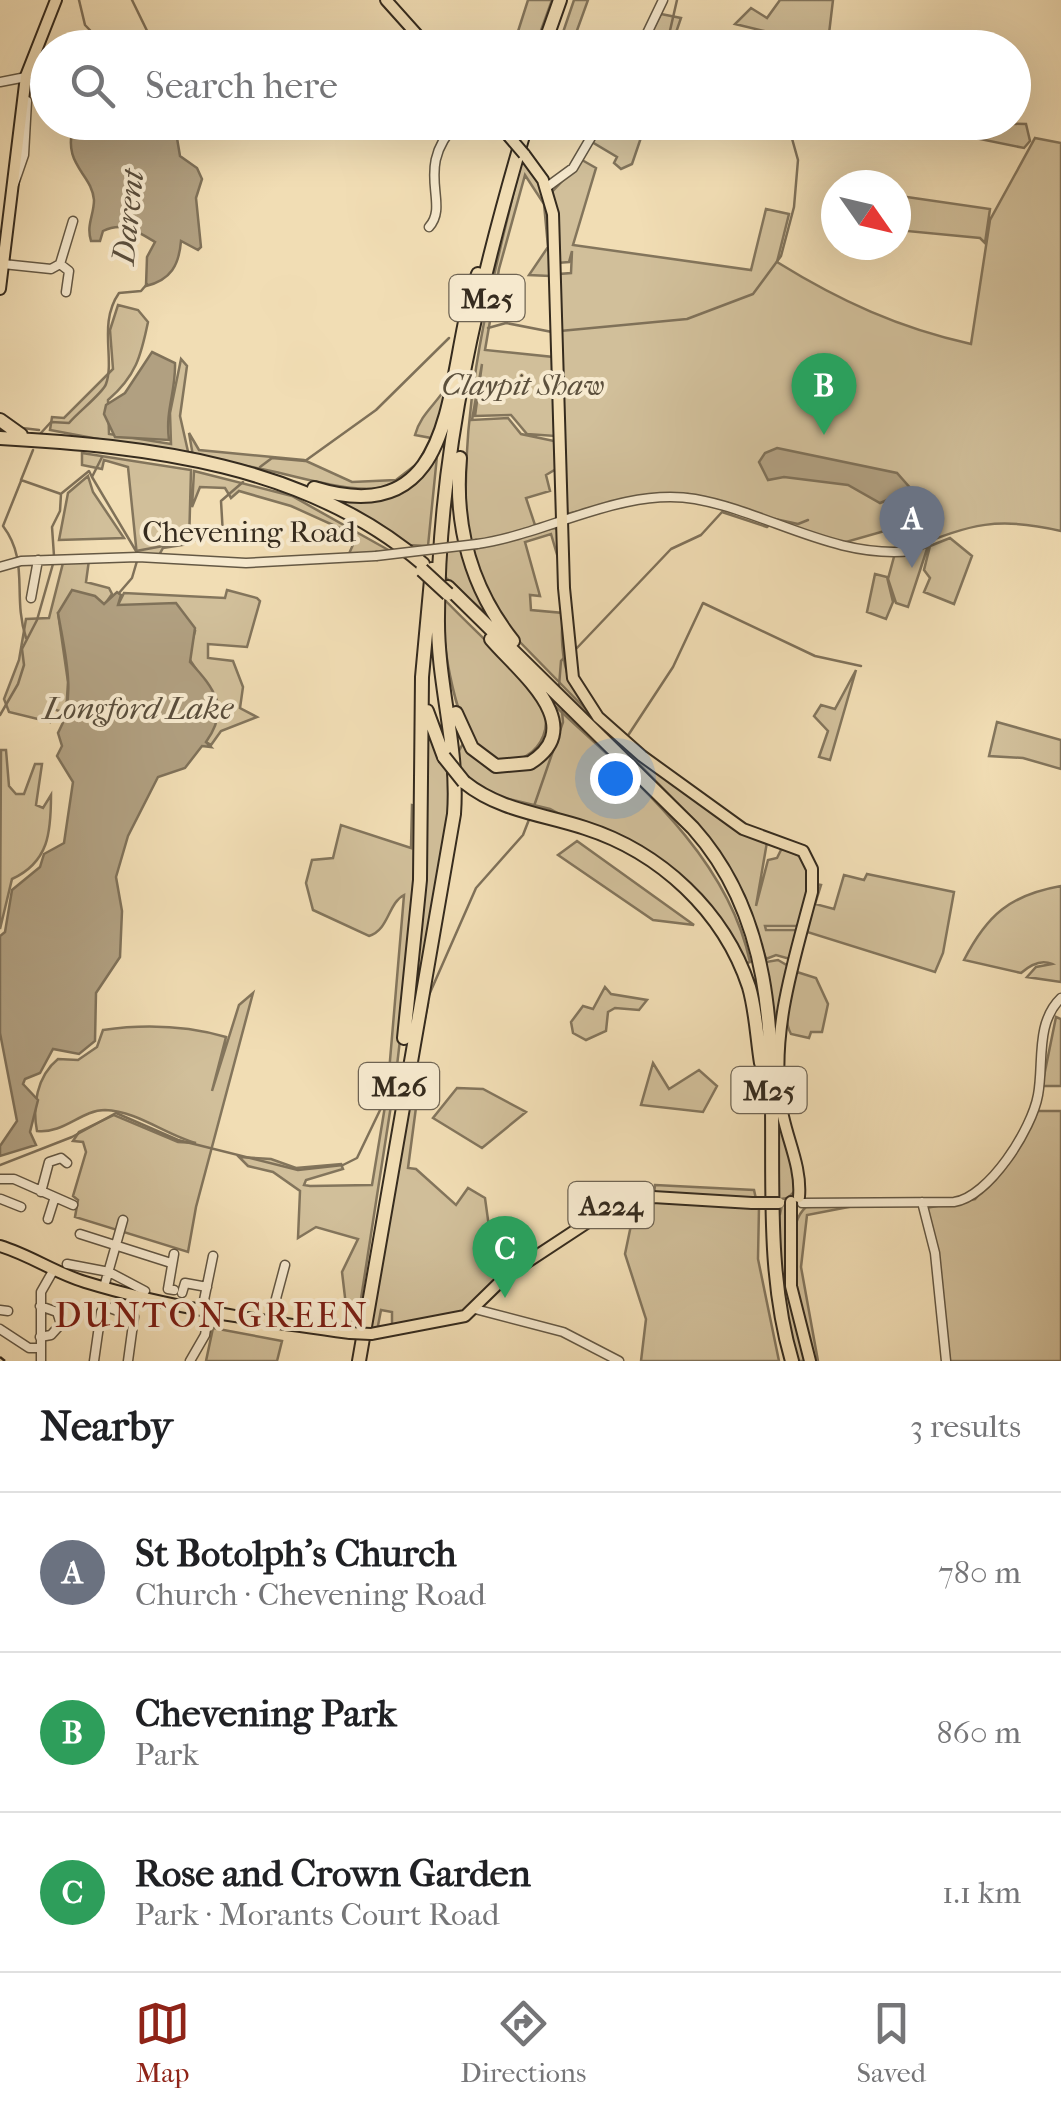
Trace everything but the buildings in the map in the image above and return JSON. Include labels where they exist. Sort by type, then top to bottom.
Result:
[{"type":"highway","points":[[549,30],[560,0]]},
{"type":"highway","points":[[557,30],[568,0]]},
{"type":"highway","name":"M25","points":[[513,140],[478,274],[427,563],[426,698],[432,730],[444,757],[464,782],[502,805],[621,842],[682,884],[720,929],[741,967],[753,1003],[760,1062]]},
{"type":"highway","name":"M25","points":[[523,140],[464,423],[459,478],[463,534],[481,589],[506,632],[721,864],[745,908],[760,955],[768,1024],[772,1260],[792,1361]]},
{"type":"highway","name":"M25","points":[[220,466],[328,501],[427,563],[448,590],[483,630],[542,694],[552,713],[550,742],[530,764],[496,766],[472,748],[457,718],[439,650],[440,569],[456,428],[480,296],[520,155]]},
{"type":"highway","name":"M25","points":[[0,420],[14,433],[48,441],[220,466],[354,497],[384,494],[409,483],[437,445],[466,309],[478,274]]},
{"type":"highway","name":"M25","points":[[3,442],[48,441]]},
{"type":"highway","name":"M25","points":[[3,442],[140,457],[276,486],[354,521],[427,563]]},
{"type":"highway","name":"M26","points":[[356,1361],[388,1170],[413,957],[422,818],[427,563]]},
{"type":"highway","name":"M25","points":[[448,590],[638,773]]},
{"type":"highway","name":"M25","points":[[483,630],[670,813],[718,871],[741,915],[755,961],[765,1270],[783,1361]]},
{"type":"highway","name":"M26","points":[[356,1361],[454,814],[455,760],[439,650]]},
{"type":"main road","points":[[44,30],[56,0]]},
{"type":"main road","points":[[386,0],[412,30]]},
{"type":"main road","points":[[0,286],[30,66]]},
{"type":"main road","points":[[510,140],[547,187],[553,214],[568,654],[582,697],[624,742],[744,829],[798,848],[809,859],[812,892],[778,1029],[780,1100],[799,1175],[791,1286],[810,1361]]},
{"type":"main road","name":"A224","points":[[0,1246],[53,1272],[123,1292],[206,1310],[371,1334],[453,1320],[475,1309],[506,1276],[617,1203],[653,1197],[794,1205]]},
{"type":"street","points":[[649,30],[663,0]]},
{"type":"street","points":[[0,82],[26,76]]},
{"type":"street","points":[[429,227],[436,210],[434,156],[445,140]]},
{"type":"street","points":[[547,187],[573,168],[589,140]]},
{"type":"street","points":[[2,266],[51,268],[60,264],[73,221]]},
{"type":"street","points":[[60,264],[69,271],[66,292]]},
{"type":"street","name":"Chevening Road","points":[[0,567],[18,561],[138,557],[246,563],[376,556],[477,544],[633,501],[694,500],[846,548],[911,550]]},
{"type":"street","points":[[31,598],[38,560]]},
{"type":"street","points":[[12,577],[18,561]]},
{"type":"street","points":[[794,1205],[972,1198],[1002,1164],[1036,1106],[1044,1027],[1061,998]]},
{"type":"street","points":[[41,1192],[43,1167],[55,1159],[68,1159]]},
{"type":"street","points":[[0,1178],[74,1205]]},
{"type":"street","points":[[1,1199],[18,1205],[25,1185]]},
{"type":"street","points":[[48,1219],[54,1200]]},
{"type":"street","points":[[922,1202],[935,1252],[946,1361]]},
{"type":"street","points":[[104,1287],[123,1220]]},
{"type":"street","points":[[80,1234],[172,1259],[177,1289],[207,1287]]},
{"type":"street","points":[[190,1361],[205,1335],[213,1256]]},
{"type":"street","points":[[66,1264],[108,1272],[143,1289]]},
{"type":"street","points":[[270,1320],[284,1265]]},
{"type":"street","points":[[40,1361],[42,1286],[53,1272]]},
{"type":"street","points":[[119,1310],[123,1292]]},
{"type":"street","points":[[40,1306],[57,1312],[61,1324],[52,1335],[40,1337]]},
{"type":"street","points":[[314,1328],[316,1306]]},
{"type":"street","points":[[94,1361],[102,1309],[119,1310],[134,1317],[128,1361]]},
{"type":"street","points":[[475,1309],[563,1332],[618,1361]]},
{"type":"street","points":[[0,1329],[29,1348],[40,1348]]},
{"type":"street","points":[[184,1342],[195,1349]]},
{"type":"street","points":[[590,1346],[598,1361]]},
{"type":"green space","points":[[528,0],[552,0],[541,30],[518,30]]},
{"type":"green space","points":[[574,0],[588,0],[577,30],[564,30]]},
{"type":"green space","points":[[780,0],[833,0],[829,30],[760,30],[735,24],[751,8],[767,18]]},
{"type":"green space","points":[[661,14],[681,18],[677,30],[653,30]]},
{"type":"green space","points":[[1035,138],[1061,143],[1061,531],[1002,523],[968,528],[912,548],[914,530],[895,528],[839,544],[688,494],[631,499],[567,514],[559,274],[571,273],[572,251],[569,262],[557,263],[551,193],[582,160],[596,168],[573,245],[751,270],[766,209],[789,214],[777,262],[871,312],[971,344],[990,220]]},
{"type":"green space","points":[[640,140],[632,164],[621,169],[614,163],[617,157],[592,142]]},
{"type":"green space","points":[[985,140],[1030,140],[1024,148]]},
{"type":"green space","name":"Claypit Shaw","points":[[522,158],[545,199],[550,228],[550,276],[529,275],[548,247],[544,204],[525,175],[499,269],[485,350],[553,357],[555,436],[527,434],[511,415],[475,416],[482,364],[472,420],[508,418],[521,434],[554,441],[556,469],[546,475],[550,491],[526,498],[536,528],[468,543],[467,446],[472,397],[489,300]]},
{"type":"green space","points":[[911,198],[990,209],[985,243],[980,238],[911,231]]},
{"type":"green space","points":[[118,305],[138,310],[148,322],[136,365],[108,400],[109,434],[171,444],[170,413],[181,359],[187,366],[180,416],[189,456],[50,430],[52,417],[64,418],[113,369],[110,330]]},
{"type":"green space","points":[[448,384],[427,452],[413,472],[396,484],[375,489],[350,488],[193,456],[189,433],[199,450],[304,460],[352,482],[396,480],[418,463],[431,438],[415,435],[418,427]]},
{"type":"green space","points":[[82,453],[191,470],[189,544],[163,548],[158,557],[137,556],[128,467],[104,460],[102,469],[82,465]]},
{"type":"green space","points":[[437,456],[428,546],[407,545],[331,496],[363,498],[391,494],[415,480]]},
{"type":"green space","points":[[194,471],[292,496],[392,552],[348,556],[356,538],[353,534],[291,506],[239,491],[231,498],[225,488],[200,487],[192,507]]},
{"type":"green space","points":[[88,476],[93,492],[124,538],[59,540],[68,493]]},
{"type":"green space","points":[[554,528],[560,531],[558,558],[551,534],[525,542],[540,596],[530,595],[531,610],[563,613],[565,664],[584,701],[630,746],[767,842],[756,906],[768,860],[777,858],[782,848],[806,859],[810,882],[799,926],[765,926],[766,930],[798,930],[790,959],[776,955],[766,959],[746,899],[722,856],[684,810],[517,639],[490,600],[470,547]]},
{"type":"green space","points":[[950,538],[972,556],[954,604],[924,592],[930,578],[924,570],[930,546]]},
{"type":"green space","points":[[928,546],[908,607],[896,603],[888,579],[895,553],[911,554]]},
{"type":"green space","points":[[462,549],[496,623],[445,577],[446,551]]},
{"type":"green space","points":[[89,560],[86,582],[109,588],[112,594],[105,604],[58,613],[68,682],[66,713],[53,709],[50,722],[9,712],[4,699],[19,660],[26,619],[49,618],[63,563]]},
{"type":"green space","points":[[875,574],[887,577],[893,602],[886,619],[867,612]]},
{"type":"green space","points":[[227,590],[260,601],[247,647],[208,644],[208,658],[233,661],[243,687],[240,708],[257,717],[221,731],[211,745],[206,742],[220,705],[188,657],[195,631],[118,605],[124,593],[225,598]]},
{"type":"green space","points":[[445,600],[514,669],[543,707],[543,736],[526,756],[501,762],[476,747],[468,734],[450,675],[444,633]]},
{"type":"green space","points":[[856,670],[830,760],[819,757],[828,731],[814,716],[821,705],[835,709]]},
{"type":"green space","points":[[551,702],[642,788],[697,851],[738,923],[750,962],[743,964],[681,880],[550,809],[492,795],[459,771],[458,752],[464,742],[507,771],[526,768],[546,753]]},
{"type":"green space","points":[[997,722],[1061,740],[1061,769],[1023,758],[989,756]]},
{"type":"green space","points":[[430,738],[452,775],[451,801],[416,998],[412,1002],[406,988],[395,1083],[388,1084],[404,895],[381,928],[369,936],[313,910],[306,883],[312,860],[333,858],[341,825],[411,848],[412,805],[416,806],[425,839],[426,740]]},
{"type":"green space","points":[[1,750],[6,750],[9,786],[16,794],[24,794],[35,764],[42,764],[36,805],[43,808],[51,795],[50,821],[41,855],[12,879],[0,929]]},
{"type":"green space","points":[[577,841],[694,925],[653,920],[558,855]]},
{"type":"green space","points":[[867,874],[954,892],[943,953],[935,972],[804,931],[816,884],[821,885],[815,904],[834,909],[844,875],[864,880]]},
{"type":"green space","points":[[1061,886],[1061,982],[1027,977],[1036,967],[1052,964],[1044,962],[1021,973],[964,960],[991,919],[1002,910],[1028,895]]},
{"type":"green space","points":[[778,960],[790,967],[779,1023],[796,1190],[788,1198],[773,1200],[771,1000],[766,962]]},
{"type":"green space","points":[[797,972],[816,978],[828,1004],[822,1032],[811,1032],[809,1038],[791,1034],[788,1027],[786,1011]]},
{"type":"green space","points":[[605,987],[611,994],[647,1000],[639,1010],[615,1008],[608,1012],[606,1031],[586,1040],[573,1033],[571,1022],[583,1006],[593,1009]]},
{"type":"green space","points":[[253,993],[196,1207],[188,1252],[75,1217],[78,1200],[73,1196],[86,1152],[83,1142],[73,1141],[79,1132],[114,1115],[178,1142],[196,1143],[128,1114],[105,1110],[56,1129],[37,1131],[38,1092],[51,1066],[58,1059],[78,1060],[97,1047],[103,1030],[149,1026],[195,1030],[226,1037],[212,1091],[239,1005]]},
{"type":"green space","points":[[1056,1017],[1061,1019],[1061,1086],[1042,1086]]},
{"type":"green space","points":[[653,1063],[669,1089],[699,1070],[717,1086],[703,1112],[641,1105]]},
{"type":"green space","points":[[394,1086],[356,1331],[349,1331],[342,1272],[358,1239],[316,1227],[298,1238],[300,1191],[273,1172],[248,1166],[239,1157],[271,1159],[296,1168],[341,1164],[343,1169],[306,1180],[304,1185],[372,1185],[388,1088]]},
{"type":"green space","points":[[457,1088],[483,1089],[526,1112],[482,1148],[433,1118]]},
{"type":"green space","points":[[417,1100],[408,1168],[416,1169],[456,1205],[468,1188],[485,1198],[489,1227],[514,1264],[471,1309],[392,1329],[392,1312],[381,1310],[377,1331],[369,1331],[408,1105]]},
{"type":"green space","points":[[1036,1111],[1061,1111],[1061,1361],[950,1361],[926,1208],[975,1199],[1004,1166]]},
{"type":"green space","points":[[655,1185],[754,1190],[756,1199],[654,1194]]},
{"type":"green space","points":[[653,1200],[759,1207],[758,1259],[779,1361],[641,1361],[646,1319],[625,1254],[635,1206]]},
{"type":"green space","points":[[782,1205],[787,1206],[787,1249],[807,1361],[797,1361],[789,1334],[774,1214],[780,1214]]},
{"type":"green space","points":[[859,1205],[807,1215],[801,1267],[818,1361],[812,1361],[795,1281],[793,1237],[797,1220],[806,1207]]},
{"type":"green space","points":[[213,1328],[282,1341],[277,1361],[206,1361]]},
{"type":"water","points":[[71,140],[177,140],[180,156],[197,168],[202,179],[196,198],[201,247],[198,250],[181,241],[172,270],[162,280],[146,286],[147,257],[155,242],[123,227],[103,231],[100,241],[91,241],[94,200],[71,149]]},
{"type":"water","points":[[152,352],[175,363],[169,440],[115,437],[104,414],[106,405],[125,393]]},
{"type":"water","points":[[777,448],[897,473],[912,490],[912,499],[905,492],[898,505],[890,499],[880,503],[848,485],[784,477],[768,480],[759,462],[765,453]]},
{"type":"water","name":"Longford Lake","points":[[72,590],[95,596],[104,604],[117,592],[121,595],[118,605],[176,603],[195,628],[190,662],[212,690],[217,719],[206,742],[211,747],[202,746],[185,768],[158,777],[128,836],[116,877],[122,911],[120,957],[96,993],[95,1041],[79,1054],[53,1049],[40,1073],[25,1079],[23,1084],[38,1100],[30,1132],[36,1145],[0,1156],[0,1146],[17,1121],[0,1033],[0,936],[5,932],[12,890],[40,867],[44,854],[64,843],[73,782],[57,756],[62,746],[58,733],[68,690],[58,613]]},
{"type":"waterway","points":[[79,0],[90,30]]},
{"type":"waterway","name":"Darent","points":[[132,0],[147,30]]},
{"type":"waterway","points":[[670,30],[677,0]]},
{"type":"waterway","points":[[560,331],[687,319],[753,294],[781,256],[794,207],[798,160],[792,140]]},
{"type":"waterway","name":"Darent","points":[[40,434],[51,422],[69,423],[104,388],[113,304],[119,293],[141,291],[147,284]]},
{"type":"waterway","points":[[488,328],[506,323],[552,332]]},
{"type":"waterway","points":[[260,467],[272,458],[305,461],[376,410],[449,338]]},
{"type":"waterway","points":[[22,428],[39,430]]},
{"type":"waterway","name":"Darent","points":[[33,450],[21,480],[61,494],[60,511],[52,527],[54,556]]},
{"type":"waterway","points":[[102,457],[92,477],[136,551]]},
{"type":"waterway","points":[[62,493],[89,471],[92,477]]},
{"type":"waterway","points":[[21,481],[3,526],[16,553],[26,638]]},
{"type":"waterway","points":[[136,551],[223,535],[221,501],[243,482]]},
{"type":"waterway","points":[[575,650],[671,549],[701,535],[722,512],[767,527],[775,519],[798,524],[808,520]]},
{"type":"waterway","points":[[119,593],[132,578],[137,561]]},
{"type":"waterway","name":"Darent","points":[[0,715],[18,684],[24,665],[22,649],[37,620],[53,564]]},
{"type":"waterway","points":[[627,737],[673,667],[703,603],[815,656],[861,666]]},
{"type":"waterway","points":[[559,686],[561,661],[568,654]]},
{"type":"waterway","points":[[533,809],[563,722],[562,711]]},
{"type":"waterway","points":[[429,995],[476,888],[523,835],[530,817]]},
{"type":"waterway","points":[[412,1082],[428,1003]]},
{"type":"waterway","points":[[383,1103],[386,1088],[394,1084]]},
{"type":"waterway","points":[[0,1165],[72,1137],[116,1113],[178,1140],[298,1170],[343,1165],[357,1158],[382,1106]]},
{"type":"railway","points":[[0,1357],[5,1361]]},
{"type":"place","name":"Chevening Park","points":[[824,435]]},
{"type":"place","name":"St Botolph's Church","points":[[912,568]]},
{"type":"place","name":"Rose and Crown Garden","points":[[505,1298]]},
{"type":"district","name":"DUNTON GREEN","points":[[212,1315]]}]
